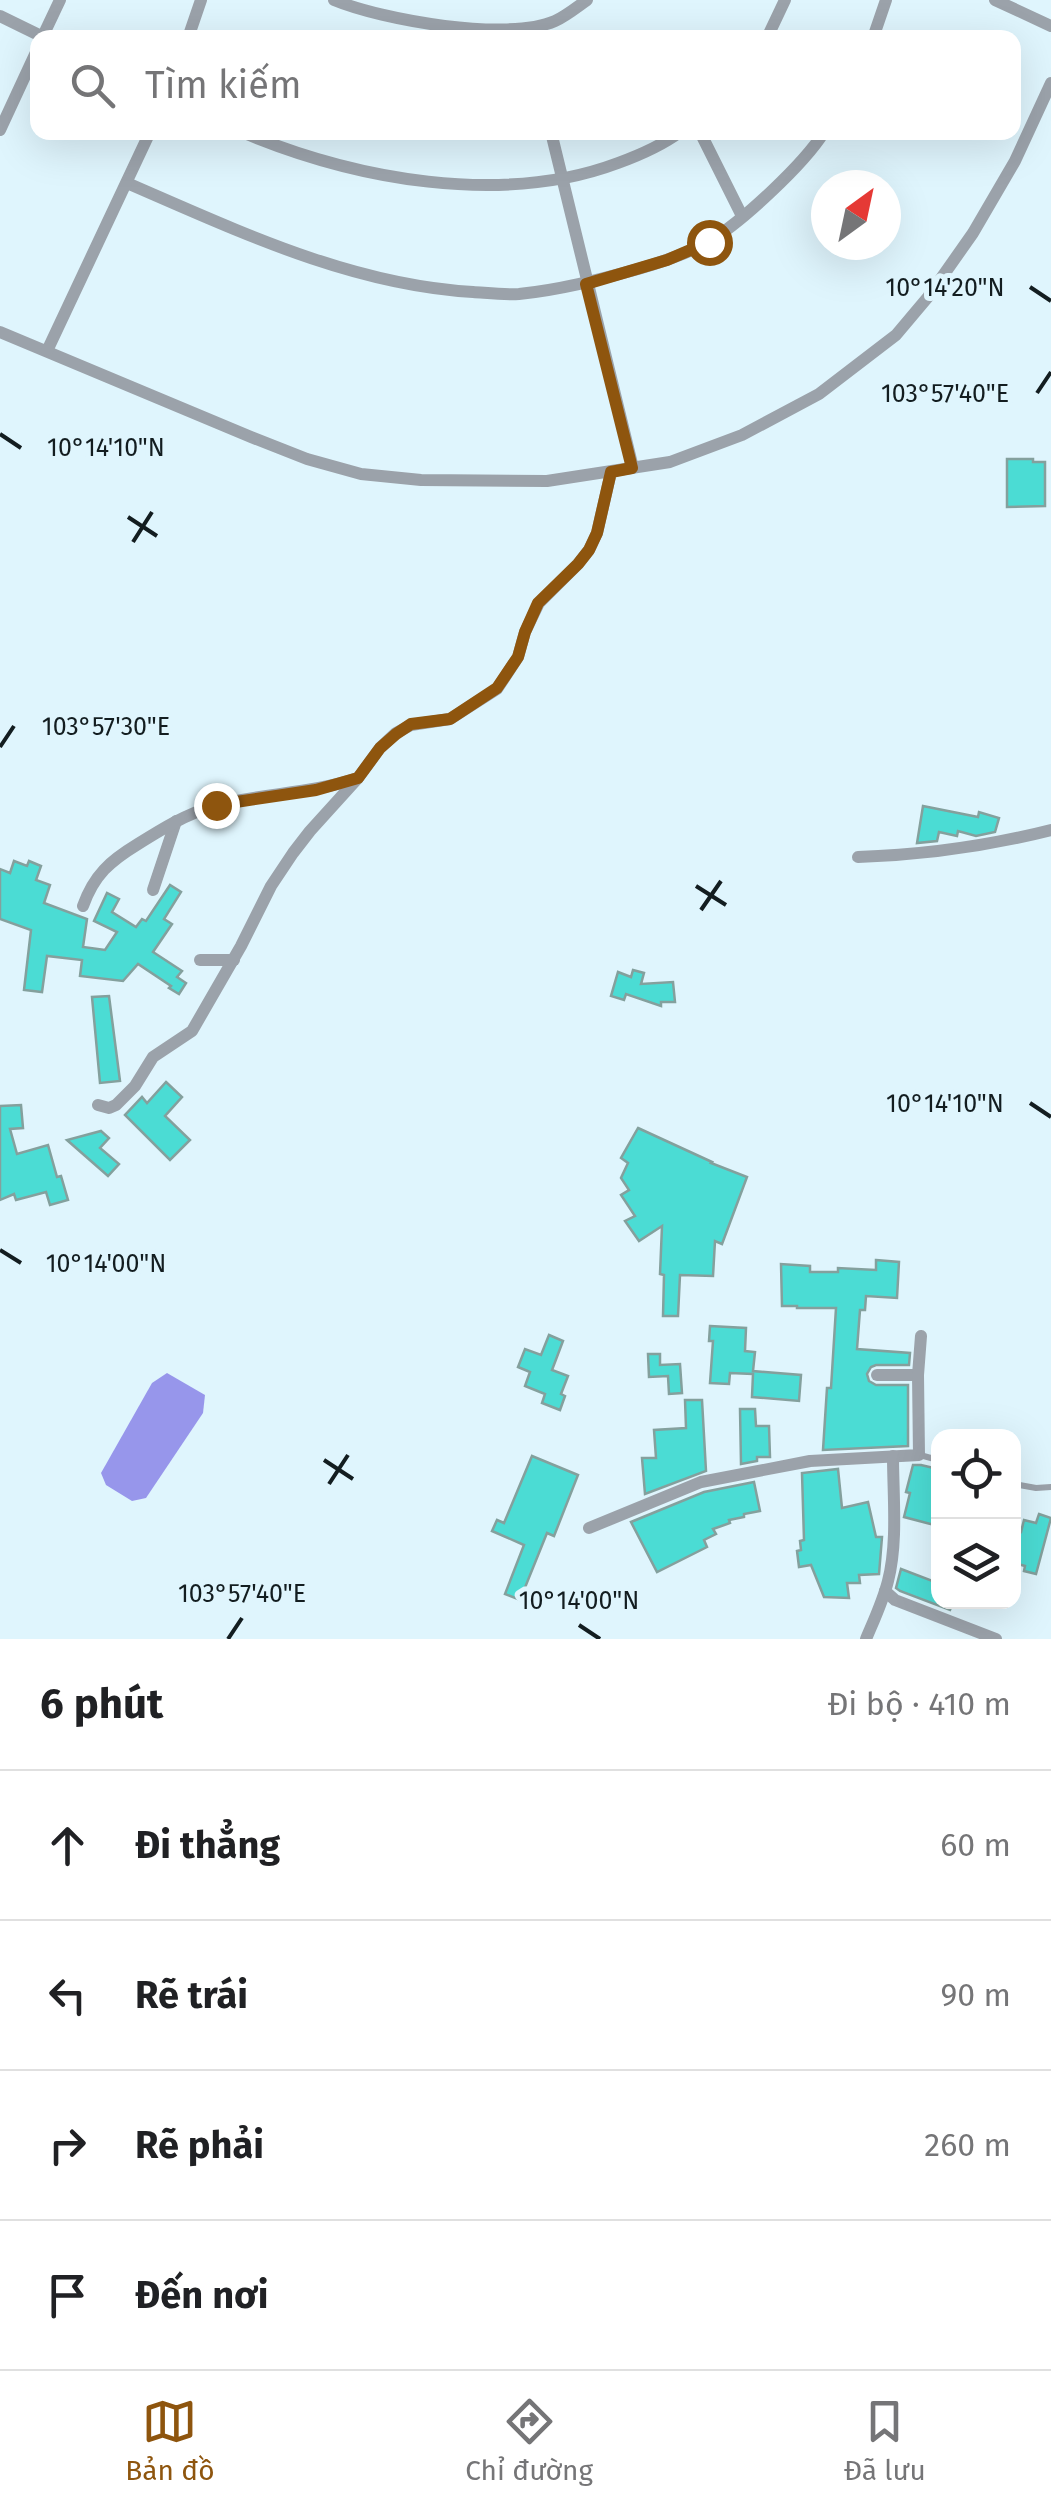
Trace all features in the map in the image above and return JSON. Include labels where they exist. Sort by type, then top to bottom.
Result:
[{"type":"street","points":[[46,30],[60,0]]},
{"type":"street","points":[[191,30],[201,0]]},
{"type":"street","points":[[334,0],[402,19],[486,30]]},
{"type":"street","points":[[534,30],[588,0]]},
{"type":"street","points":[[771,30],[786,0]]},
{"type":"street","points":[[876,30],[886,0]]},
{"type":"street","points":[[995,0],[1051,26]]},
{"type":"street","points":[[0,16],[30,31]]},
{"type":"street","points":[[0,130],[30,65]]},
{"type":"street","points":[[0,332],[251,437],[361,474],[479,482],[547,480],[670,462],[742,436],[819,394],[896,335],[973,233],[1016,162],[1051,82]]},
{"type":"street","points":[[47,351],[146,140]]},
{"type":"street","points":[[265,140],[379,174],[433,183],[491,186],[562,179],[599,170],[669,140]]},
{"type":"street","points":[[553,140],[632,468]]},
{"type":"street","points":[[704,140],[742,216]]},
{"type":"street","points":[[127,183],[256,239],[330,264],[400,283],[516,294],[586,284],[667,260],[709,242],[742,216],[819,140]]},
{"type":"street","points":[[98,1105],[116,1105],[135,1086],[153,1057],[192,1031],[271,886],[310,831],[380,748],[411,724],[450,719],[497,688],[518,657],[538,603],[589,550],[597,533],[611,472]]},
{"type":"street","points":[[84,906],[94,880],[107,866],[176,821],[216,805],[316,790],[358,778]]},
{"type":"street","points":[[153,890],[176,821]]},
{"type":"street","points":[[858,857],[915,855],[1051,830]]},
{"type":"street","points":[[200,960],[234,960]]},
{"type":"street","points":[[589,1528],[701,1482],[810,1462],[919,1455],[921,1336]]},
{"type":"street","points":[[877,1375],[918,1374]]},
{"type":"street","points":[[866,1639],[889,1577],[893,1456]]},
{"type":"street","points":[[885,1592],[895,1600],[996,1639]]},
{"type":"lane","points":[[919,1455],[931,1458]]},
{"type":"lane","points":[[1021,1485],[1051,1487]]},
{"type":"shaded area","points":[[167,1373],[205,1395],[203,1413],[146,1498],[132,1501],[106,1485],[101,1473],[152,1383]]},
{"type":"building","points":[[1007,459],[1045,462],[1045,506],[1007,507]]},
{"type":"building","points":[[923,806],[999,818],[995,832],[976,836],[958,831],[957,836],[939,832],[937,841],[917,843]]},
{"type":"building","points":[[14,861],[41,866],[36,880],[50,885],[44,903],[87,919],[83,947],[105,950],[117,932],[94,921],[107,893],[119,899],[112,912],[136,927],[142,919],[146,921],[170,885],[181,892],[164,919],[172,924],[153,952],[182,971],[177,977],[186,983],[179,994],[138,964],[123,981],[80,976],[82,960],[47,956],[42,992],[24,990],[31,930],[0,919],[0,869],[10,873]]},
{"type":"building","points":[[633,970],[644,973],[641,984],[673,982],[675,1002],[661,1002],[661,1006],[626,994],[624,1000],[611,996],[618,972],[631,977]]},
{"type":"building","points":[[109,996],[120,1081],[100,1083],[92,997]]},
{"type":"building","points":[[166,1082],[182,1097],[165,1116],[190,1140],[170,1160],[125,1115],[142,1097],[147,1103]]},
{"type":"building","points":[[21,1105],[23,1128],[10,1129],[17,1154],[48,1145],[68,1200],[50,1205],[46,1192],[16,1200],[14,1194],[0,1200],[0,1106]]},
{"type":"building","points":[[638,1128],[747,1177],[722,1244],[715,1241],[713,1276],[680,1275],[678,1316],[663,1316],[662,1226],[639,1241],[625,1221],[635,1216],[621,1195],[629,1190],[621,1178],[628,1163],[621,1158]]},
{"type":"building","points":[[101,1131],[109,1138],[100,1148],[119,1164],[108,1176],[67,1140]]},
{"type":"building","points":[[876,1260],[899,1262],[897,1298],[866,1296],[865,1310],[860,1310],[857,1349],[910,1353],[909,1365],[876,1365],[867,1374],[876,1385],[908,1385],[908,1446],[823,1450],[836,1308],[782,1306],[781,1264],[810,1266],[810,1272],[838,1272],[838,1268],[876,1270]]},
{"type":"building","points":[[710,1326],[746,1328],[745,1351],[755,1352],[753,1371],[801,1375],[799,1401],[752,1397],[753,1374],[730,1373],[729,1384],[710,1383]]},
{"type":"building","points":[[549,1335],[563,1341],[552,1370],[568,1376],[560,1410],[542,1403],[545,1394],[525,1386],[530,1372],[518,1367],[525,1349],[541,1355]]},
{"type":"building","points":[[648,1354],[660,1354],[660,1365],[680,1364],[682,1393],[669,1394],[668,1376],[649,1377]]},
{"type":"building","points":[[685,1400],[702,1400],[706,1471],[645,1494],[642,1458],[656,1458],[654,1430],[686,1428]]},
{"type":"building","points":[[740,1409],[755,1409],[756,1426],[769,1426],[770,1457],[757,1457],[757,1461],[741,1464]]},
{"type":"building","points":[[532,1456],[578,1475],[554,1536],[547,1533],[520,1600],[505,1594],[524,1545],[492,1531],[497,1520],[504,1523]]},
{"type":"building","points":[[913,1465],[931,1467],[931,1524],[904,1517],[910,1493],[906,1492]]},
{"type":"building","points":[[838,1469],[842,1508],[868,1502],[876,1537],[882,1537],[879,1574],[859,1575],[860,1583],[847,1583],[849,1598],[824,1597],[811,1565],[799,1567],[797,1551],[804,1540],[802,1473]]},
{"type":"building","points":[[754,1482],[760,1511],[713,1529],[716,1534],[704,1540],[707,1547],[657,1572],[631,1522],[704,1492]]},
{"type":"building","points":[[1039,1514],[1051,1518],[1036,1574],[1024,1571],[1025,1566],[1021,1565],[1021,1532],[1024,1520],[1036,1523]]},
{"type":"building","points":[[901,1569],[931,1580],[931,1603],[900,1591],[896,1588]]},
{"type":"route","points":[[216,805],[316,790],[358,778],[380,748],[411,724],[450,719],[497,688],[518,657],[538,603],[589,550],[597,533],[611,472],[632,468],[586,284],[667,260],[709,242]]}]
